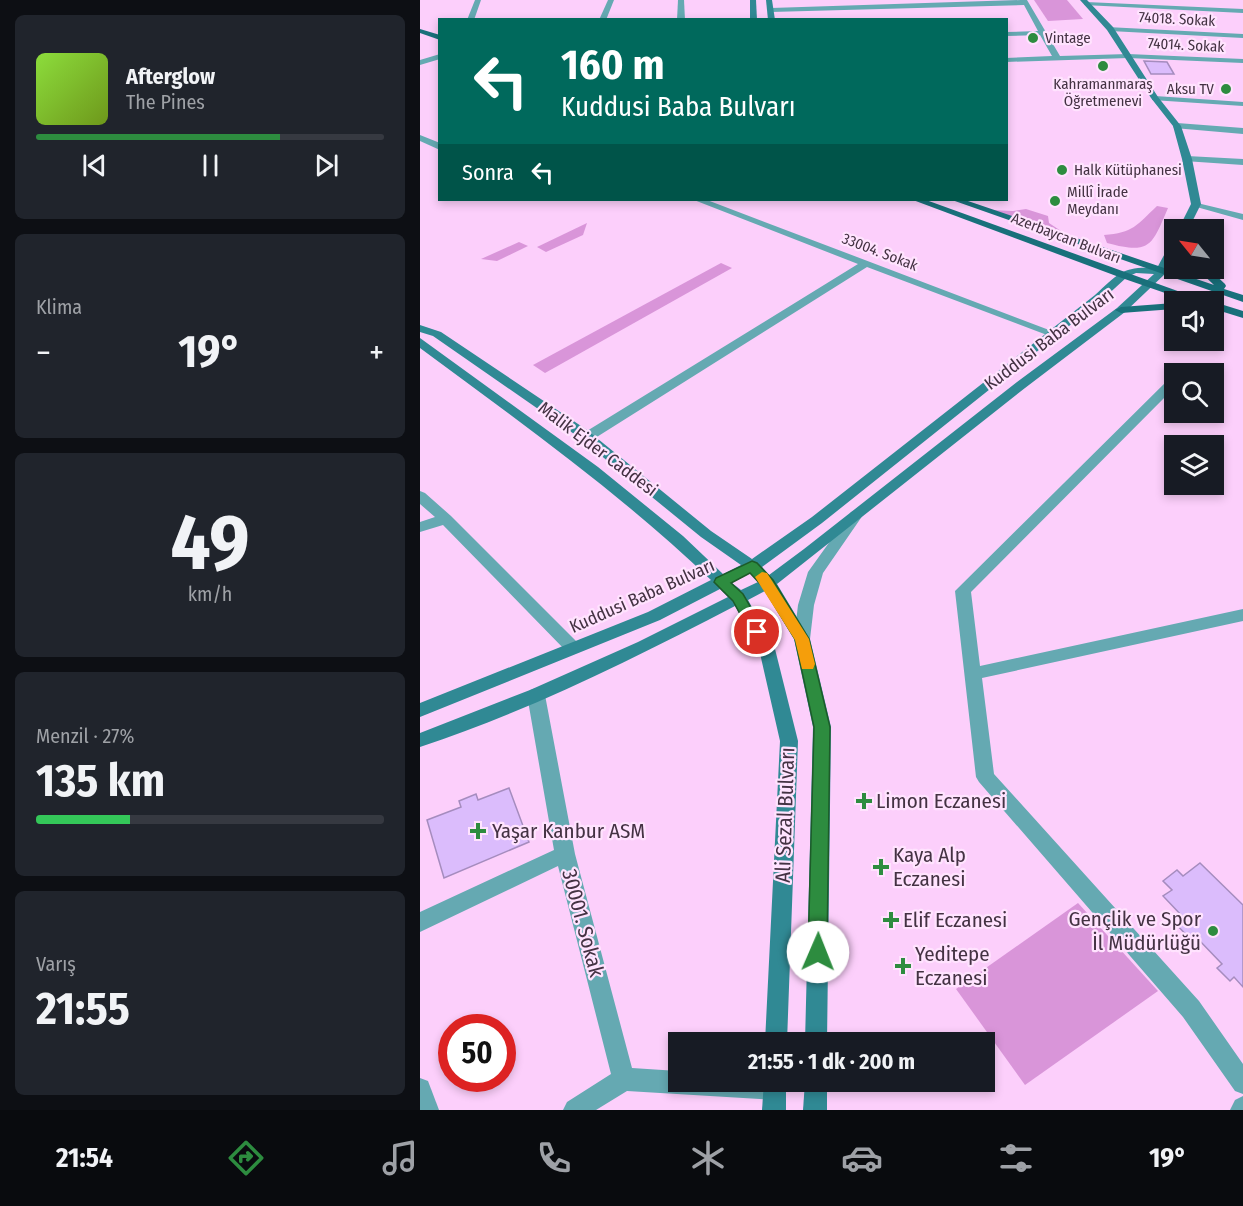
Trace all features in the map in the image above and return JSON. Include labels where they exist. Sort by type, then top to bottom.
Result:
[{"type":"main road","points":[[753,0],[754,18]]},
{"type":"main road","points":[[769,0],[772,18]]},
{"type":"main road","points":[[1085,2],[1110,29],[1155,98],[1177,126],[1187,159],[1196,204],[1189,219]]},
{"type":"main road","points":[[420,25],[438,30]]},
{"type":"main road","points":[[420,32],[438,37]]},
{"type":"main road","name":"Azerbaycan Bulvarı","points":[[921,201],[1170,291]]},
{"type":"main road","name":"Azerbaycan Bulvarı","points":[[960,201],[1241,298]]},
{"type":"main road","points":[[1161,271],[1164,265]]},
{"type":"main road","name":"Kuddusi Baba Bulvarı","points":[[420,710],[654,616],[752,566],[817,520],[1099,297],[1123,275],[1135,270],[1161,271]]},
{"type":"main road","name":"Kuddusi Baba Bulvarı","points":[[420,740],[536,695],[644,646],[768,583],[1021,384],[1121,310],[1161,271]]},
{"type":"main road","points":[[1210,279],[1241,298]]},
{"type":"main road","points":[[1121,310],[1164,307]]},
{"type":"main road","points":[[1224,308],[1243,314]]},
{"type":"main road","points":[[1224,311],[1243,314]]},
{"type":"main road","name":"Malik Ejder Caddesi","points":[[420,328],[437,334],[587,437],[706,534],[752,566],[768,583]]},
{"type":"main road","name":"Malik Ejder Caddesi","points":[[420,342],[593,470],[678,540],[738,597]]},
{"type":"main road","name":"Ali Sezal Bulvarı","points":[[768,583],[802,639],[822,727],[816,1032]]},
{"type":"main road","name":"Ali Sezal Bulvarı","points":[[738,597],[767,649],[789,741],[777,1032]]},
{"type":"main road","points":[[815,1110],[816,1092]]},
{"type":"street","points":[[471,18],[478,0]]},
{"type":"street","points":[[603,18],[611,0]]},
{"type":"street","points":[[681,0],[681,18]]},
{"type":"street","points":[[771,10],[1025,2],[1057,58]]},
{"type":"street","points":[[1085,2],[1243,11]]},
{"type":"street","name":"74018. Sokak","points":[[1110,29],[1243,36]]},
{"type":"street","points":[[1008,34],[1041,33]]},
{"type":"street","name":"74014. Sokak","points":[[1008,60],[1128,56],[1243,62]]},
{"type":"street","points":[[420,63],[438,57]]},
{"type":"street","points":[[1155,98],[1243,104]]},
{"type":"street","points":[[1177,126],[1243,131]]},
{"type":"street","points":[[420,138],[438,146]]},
{"type":"street","points":[[420,152],[438,146]]},
{"type":"street","points":[[1187,159],[1243,162]]},
{"type":"street","name":"33004. Sokak","points":[[702,201],[1051,333]]},
{"type":"street","points":[[1196,204],[1243,218]]},
{"type":"street","points":[[587,437],[867,263]]},
{"type":"street","points":[[1164,391],[963,591],[985,777],[1191,1010],[1243,1083]]},
{"type":"street","points":[[420,496],[446,519],[573,648]]},
{"type":"street","points":[[802,639],[806,605],[816,572],[856,515]]},
{"type":"street","points":[[420,527],[446,519]]},
{"type":"street","points":[[973,674],[1243,615]]},
{"type":"street","name":"30001. Sokak","points":[[536,695],[565,854],[624,1079]]},
{"type":"street","points":[[420,922],[565,854]]},
{"type":"street","points":[[575,1110],[624,1079],[774,1094]]},
{"type":"street","points":[[420,1089],[427,1110]]},
{"type":"shaded area","points":[[1034,0],[1067,0],[1083,19],[1048,21]]},
{"type":"shaded area","points":[[1157,206],[1168,208],[1158,231],[1148,244],[1133,248],[1107,243],[1104,235],[1134,227]]},
{"type":"shaded area","points":[[1026,209],[1048,216],[1049,223],[1064,233],[991,210]]},
{"type":"shaded area","points":[[587,223],[583,235],[546,252],[537,247]]},
{"type":"shaded area","points":[[519,242],[528,246],[497,261],[481,259]]},
{"type":"shaded area","points":[[721,263],[732,268],[545,373],[533,365]]},
{"type":"shaded area","points":[[1078,903],[1158,991],[1025,1085],[995,1043],[995,1032],[987,1032],[956,989]]},
{"type":"building","points":[[1144,61],[1167,62],[1174,74],[1151,74]]},
{"type":"building","name":"Yaşar Kanbur ASM","points":[[509,788],[529,842],[444,878],[427,820],[461,807],[459,801],[476,794],[478,800]]},
{"type":"building","name":"Gençlik ve Spor İl Müdürlüğü","points":[[1200,863],[1243,905],[1243,987],[1234,977],[1230,981],[1217,968],[1222,964],[1199,940],[1195,944],[1174,922],[1182,916],[1163,896],[1172,890],[1163,881],[1177,870],[1183,876]]},
{"type":"slow traffic","points":[[762,577],[802,639],[808,664]]},
{"type":"place","name":"Vintage","points":[[1033,38]]},
{"type":"place","name":"Kahramanmaraş Öğretmenevi","points":[[1103,66]]},
{"type":"place","name":"Aksu TV","points":[[1226,89]]},
{"type":"place","name":"Halk Kütüphanesi","points":[[1062,170]]},
{"type":"place","name":"Millî İrade Meydanı","points":[[1055,201]]},
{"type":"place","name":"Limon Eczanesi","points":[[864,801]]},
{"type":"place","name":"Yaşar Kanbur ASM","points":[[478,831]]},
{"type":"place","name":"Kaya Alp Eczanesi","points":[[881,867]]},
{"type":"place","name":"Elif Eczanesi","points":[[891,920]]},
{"type":"place","name":"Gençlik ve Spor İl Müdürlüğü","points":[[1213,931]]},
{"type":"place","name":"Yeditepe Eczanesi","points":[[903,966]]},
{"type":"route","points":[[757,632],[738,597],[721,582],[752,566],[768,583],[802,639],[822,727],[818,952]]}]
